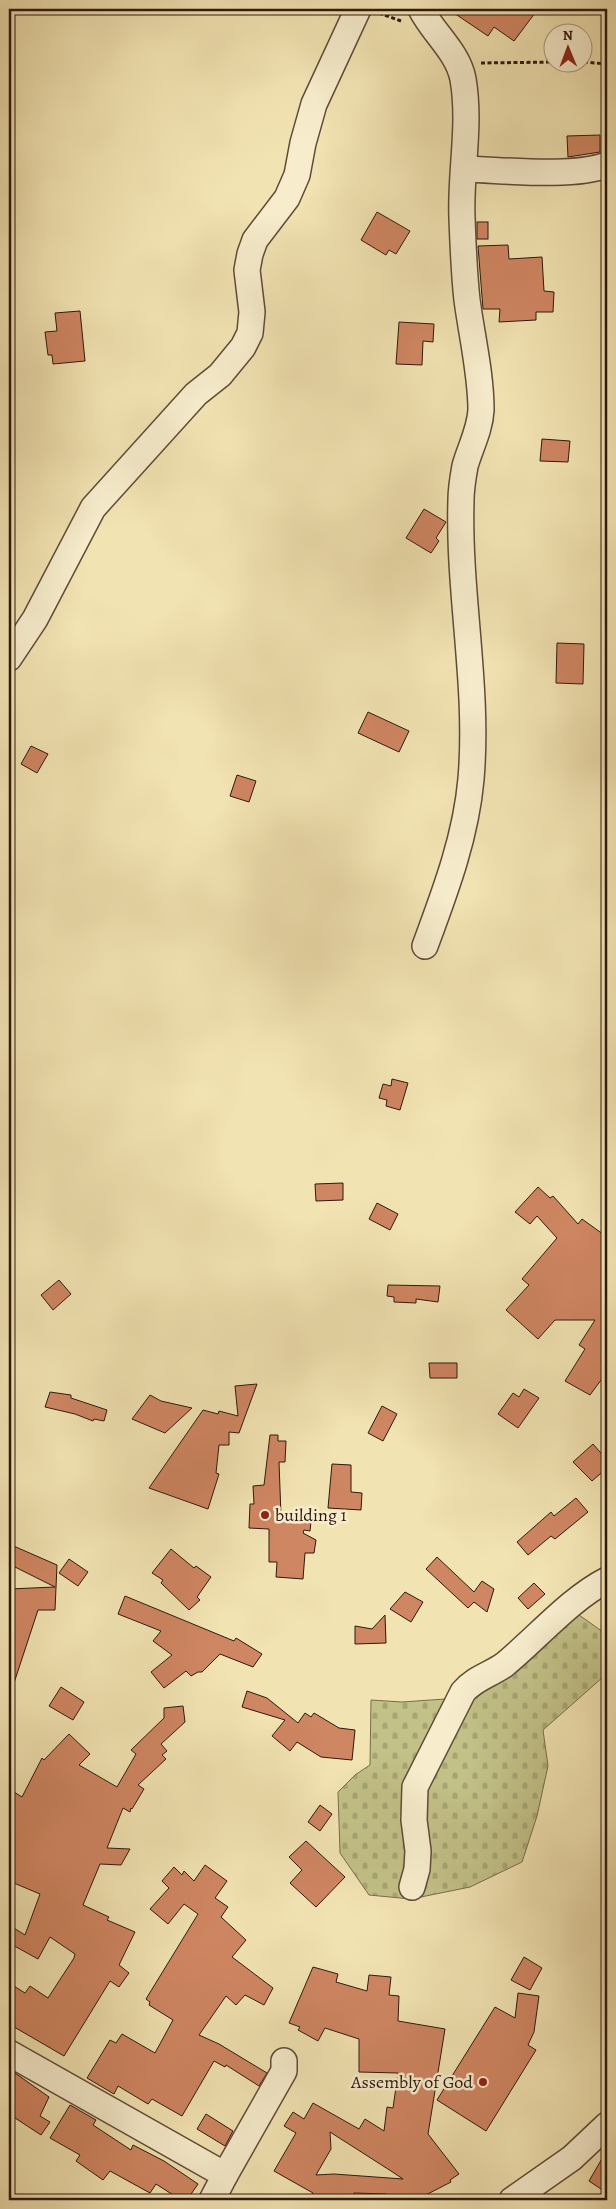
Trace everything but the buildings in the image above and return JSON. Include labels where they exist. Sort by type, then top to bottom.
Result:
[{"type":"street","points":[[9,658],[35,619],[93,508],[196,394],[220,375],[243,348],[250,333],[252,312],[247,270],[250,254],[256,240],[287,198],[297,175],[303,143],[314,104],[358,9]]},
{"type":"street","points":[[421,9],[429,24],[458,63],[462,78],[466,105],[462,215],[465,270],[467,298],[480,387],[481,413],[465,466],[461,494],[460,534],[470,678],[471,770],[464,822],[450,876],[425,946]]},
{"type":"street","points":[[464,169],[564,171],[592,170],[607,165]]},
{"type":"street","points":[[412,1887],[417,1870],[418,1851],[414,1820],[415,1787],[463,1692],[471,1683],[499,1668],[564,1611],[607,1580]]},
{"type":"street","points":[[9,2053],[225,2176]]},
{"type":"street","points":[[212,2200],[284,2071],[284,2061]]},
{"type":"street","points":[[512,2200],[572,2158],[607,2125]]},
{"type":"path","points":[[458,63],[544,62]]},
{"type":"path","points":[[594,63],[607,64]]},
{"type":"green space","points":[[572,1610],[603,1632],[603,1677],[543,1730],[548,1766],[537,1816],[522,1862],[470,1887],[411,1899],[369,1895],[340,1853],[338,1792],[355,1775],[370,1765],[371,1700],[402,1702],[459,1698]]},
{"type":"place","name":"building 1","points":[[265,1515]]},
{"type":"place","name":"Assembly of God","points":[[483,2082]]}]
